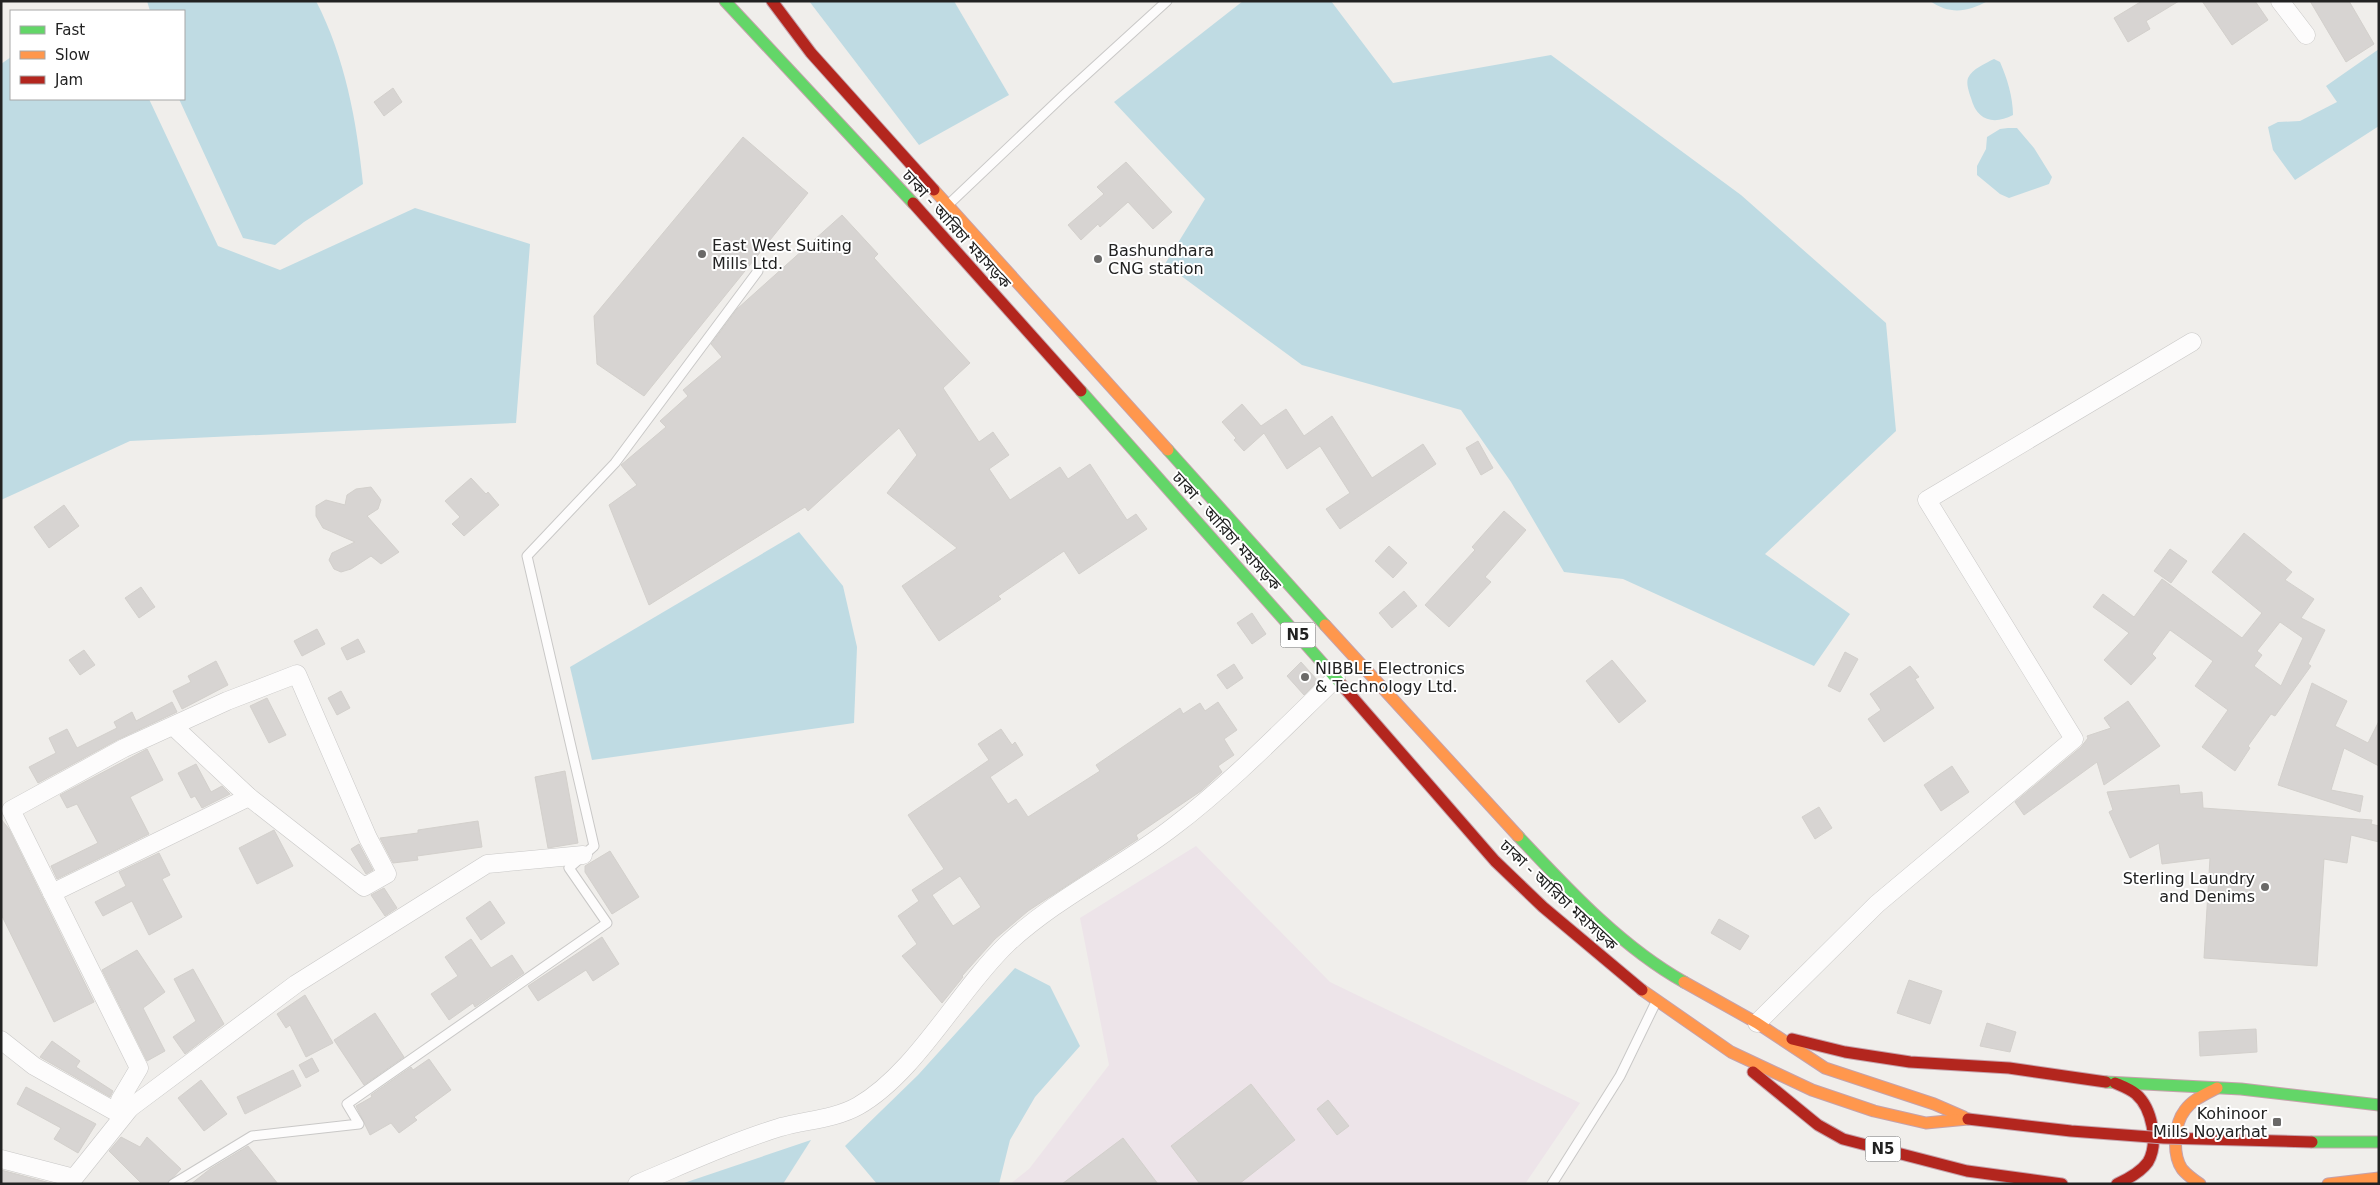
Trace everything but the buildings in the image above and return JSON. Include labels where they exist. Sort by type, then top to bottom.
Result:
[{"type":"highway","name":"ঢাকা - আরিচা মহাসড়ক","points":[[725,1],[931,222],[1336,678],[1495,861],[1543,908],[1656,1002],[1732,1052],[1812,1090],[1874,1111],[1926,1122],[1944,1123],[1968,1119]]},
{"type":"highway","name":"N5","points":[[772,1],[811,53],[1399,708],[1568,889],[1620,936],[1674,976],[1772,1033],[1795,1050],[1825,1068],[1934,1104],[1968,1119],[2071,1132],[2164,1138],[2379,1142]]},
{"type":"highway","points":[[1772,1033],[1800,1042],[1882,1058],[2009,1068],[2115,1083],[2241,1088],[2378,1101]]},
{"type":"highway","name":"ঢাকা - আরিচা মহাসড়ক","points":[[1732,1052],[1781,1097],[1818,1125],[1843,1139],[1967,1171],[2062,1184]]},
{"type":"highway","points":[[2115,1083],[2136,1094],[2146,1106],[2150,1119],[2152,1139],[2150,1157],[2142,1169],[2117,1184]]},
{"type":"highway","points":[[2200,1184],[2187,1174],[2179,1162],[2178,1125],[2184,1112],[2196,1099],[2217,1088]]},
{"type":"highway","points":[[2329,1184],[2379,1178]]},
{"type":"street","points":[[2280,1],[2306,35]]},
{"type":"street","points":[[1757,1024],[1877,904],[2074,739],[1927,500],[2192,342]]},
{"type":"street","points":[[127,1112],[120,1100],[139,1068],[11,810],[124,748],[227,701],[297,674],[368,838],[387,874],[364,887],[249,797],[173,726]]},
{"type":"street","points":[[637,1184],[765,1133],[857,1106],[876,1092],[920,1049],[972,982],[1006,945],[1034,922],[1203,804],[1336,678]]},
{"type":"street","points":[[52,893],[249,797]]},
{"type":"street","points":[[1,1159],[74,1178],[127,1112],[296,984],[487,864],[583,855]]},
{"type":"street","points":[[1,1040],[34,1066],[127,1112]]},
{"type":"lane","points":[[949,205],[1066,93],[1167,1]]},
{"type":"lane","points":[[173,1184],[252,1136],[358,1124],[347,1104],[607,924],[569,868],[594,846],[528,556],[615,463],[758,271]]},
{"type":"lane","points":[[1552,1184],[1620,1076],[1656,1002]]},
{"type":"shaded area","points":[[1196,846],[1330,982],[1580,1103],[1525,1184],[1010,1184],[1029,1169],[1109,1065],[1080,918]]},
{"type":"water","points":[[147,1],[316,1],[335,44],[348,90],[363,184],[304,222],[275,245],[243,238],[179,100],[185,100],[185,10],[150,10]]},
{"type":"water","points":[[809,1],[954,1],[1009,95],[919,145]]},
{"type":"water","points":[[1243,1],[1331,1],[1393,83],[1551,55],[1741,195],[1886,323],[1896,431],[1765,554],[1850,614],[1814,666],[1623,579],[1564,572],[1511,482],[1461,410],[1302,365],[1165,264],[1205,199],[1114,102]]},
{"type":"water","points":[[1930,1],[1988,1],[1966,10],[1952,10]]},
{"type":"water","points":[[2379,49],[2379,126],[2295,180],[2273,150],[2268,127],[2278,122],[2300,121],[2337,102],[2326,86]]},
{"type":"water","points":[[10,58],[10,100],[149,100],[218,246],[280,270],[415,208],[530,244],[516,423],[130,441],[1,500],[1,64]]},
{"type":"water","points":[[1994,59],[2000,62],[2005,74],[2013,108],[2013,115],[1999,120],[1987,119],[1977,112],[1967,83],[1968,78],[1973,72]]},
{"type":"water","points":[[2017,128],[2034,148],[2052,177],[2049,184],[2009,198],[2000,194],[1977,175],[1977,166],[1986,149],[1987,137],[2000,129]]},
{"type":"water","points":[[799,532],[843,586],[857,647],[854,723],[592,760],[570,667]]},
{"type":"water","points":[[1015,968],[1050,986],[1080,1046],[1035,1097],[1010,1140],[999,1184],[877,1184],[845,1146],[918,1075]]},
{"type":"water","points":[[811,1140],[783,1184],[681,1184]]},
{"type":"traffic: fast","points":[[725,1],[913,203]]},
{"type":"traffic: fast","points":[[1081,391],[1341,684]]},
{"type":"traffic: fast","points":[[1168,450],[1325,625]]},
{"type":"traffic: fast","points":[[1518,836],[1576,896],[1617,934],[1661,968],[1684,982]]},
{"type":"traffic: fast","points":[[2106,1082],[2241,1089],[2379,1105]]},
{"type":"traffic: fast","points":[[2312,1142],[2379,1142]]},
{"type":"traffic: slow","points":[[934,190],[1168,450]]},
{"type":"traffic: slow","points":[[1325,625],[1518,836]]},
{"type":"traffic: slow","points":[[1684,982],[1757,1023],[1825,1068],[1934,1104],[1964,1117]]},
{"type":"traffic: slow","points":[[1642,990],[1731,1052],[1812,1090],[1874,1111],[1926,1123],[1968,1119]]},
{"type":"traffic: slow","points":[[2200,1184],[2184,1171],[2179,1163],[2176,1147],[2178,1123],[2188,1106],[2217,1088]]},
{"type":"traffic: slow","points":[[2328,1184],[2379,1178]]},
{"type":"traffic: jam","points":[[772,1],[811,53],[934,190]]},
{"type":"traffic: jam","points":[[913,203],[1081,391]]},
{"type":"traffic: jam","points":[[1341,684],[1495,861],[1543,907],[1642,990]]},
{"type":"traffic: jam","points":[[1792,1039],[1845,1052],[1910,1062],[2009,1068],[2106,1082]]},
{"type":"traffic: jam","points":[[1753,1072],[1818,1125],[1843,1139],[1967,1171],[2062,1184]]},
{"type":"traffic: jam","points":[[2115,1083],[2136,1094],[2142,1100],[2150,1117],[2153,1136],[2153,1145],[2148,1162],[2138,1172],[2117,1184]]},
{"type":"traffic: jam","points":[[1968,1119],[2071,1131],[2164,1138],[2312,1142]]},
{"type":"place","name":"East West Suiting Mills Ltd.","points":[[702,254]]},
{"type":"place","name":"Bashundhara CNG station","points":[[1098,259]]},
{"type":"place","name":"NIBBLE Electronics & Technology Ltd.","points":[[1305,677]]},
{"type":"place","name":"Sterling Laundry and Denims","points":[[2265,887]]},
{"type":"place","name":"Kohinoor Mills Noyarhat","points":[[2277,1122]]}]
